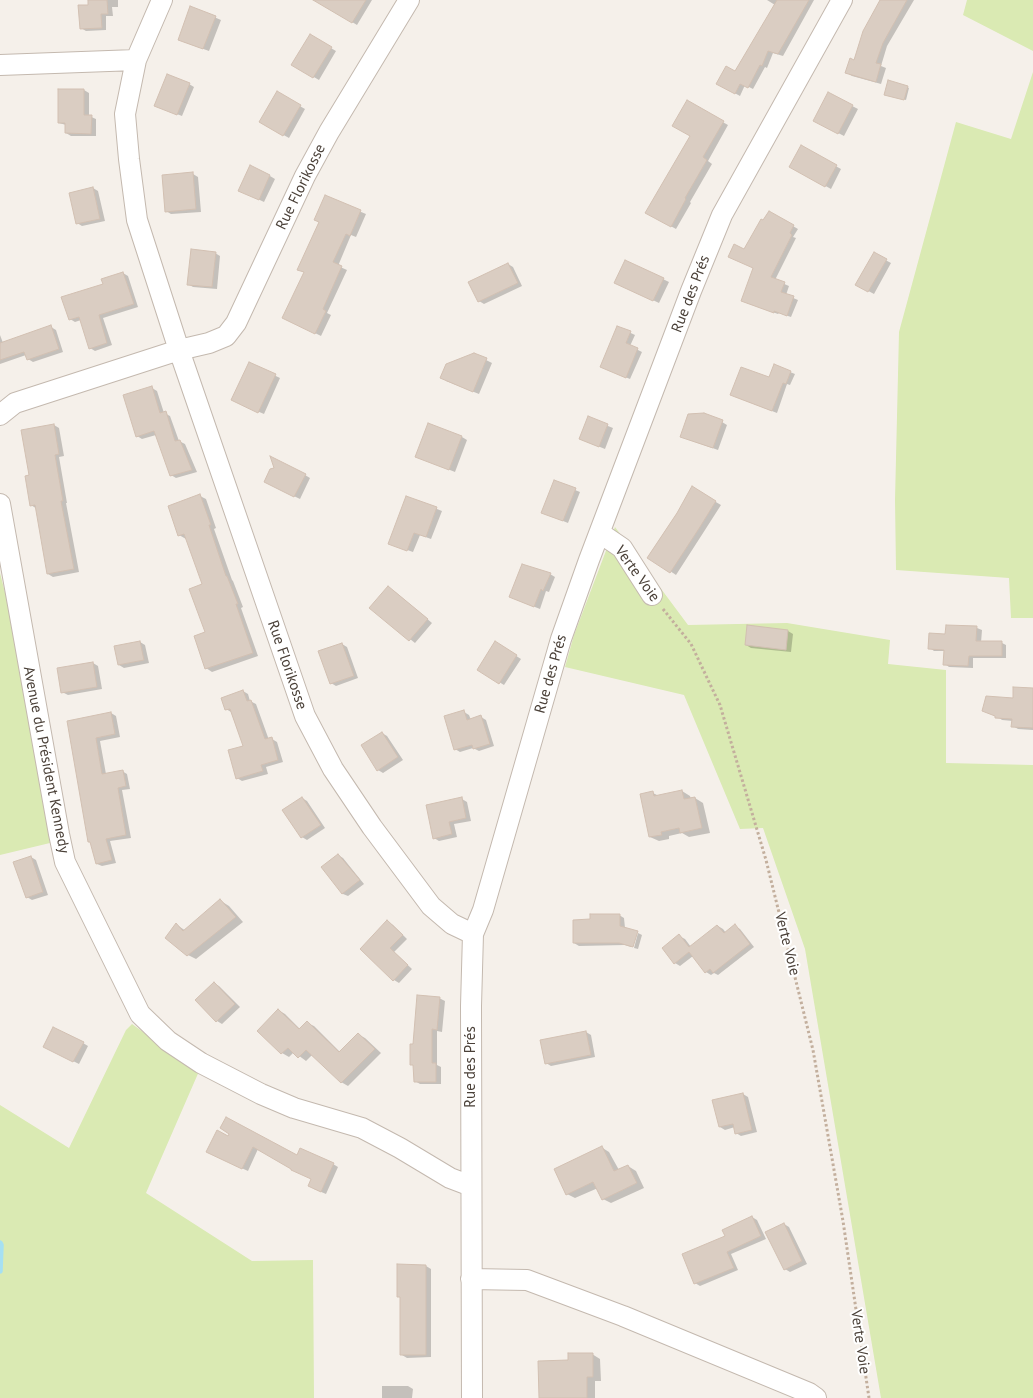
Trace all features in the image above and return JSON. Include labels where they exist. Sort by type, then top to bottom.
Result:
[{"type":"street","name":"Rue Florikosse","points":[[162,0],[136,60],[125,114],[137,220],[179,350],[305,716],[333,769],[352,798],[432,906],[452,924],[473,934]]},
{"type":"street","name":"Rue Florikosse","points":[[179,350],[209,343],[226,336],[236,322],[309,169],[329,132],[409,0]]},
{"type":"street","name":"Rue des Prés","points":[[472,1398],[471,1006],[473,934],[484,910],[561,639],[585,569],[691,291],[722,215],[842,0]]},
{"type":"street","points":[[0,65],[136,60]]},
{"type":"street","points":[[0,415],[15,403],[179,350]]},
{"type":"street","name":"Avenue du Président Kennedy","points":[[0,504],[65,862],[140,1014],[168,1041],[201,1063],[235,1081],[294,1108],[362,1128],[450,1178],[471,1186]]},
{"type":"street","name":"Verte Voie","points":[[600,533],[622,548],[652,595]]},
{"type":"street","points":[[471,1279],[527,1280],[623,1316],[816,1398]]},
{"type":"path","name":"Verte Voie","points":[[652,595],[691,644],[720,705],[766,860],[813,1050],[843,1221],[868,1398]]},
{"type":"green space","points":[[967,0],[1033,0],[1033,51],[963,15]]},
{"type":"green space","points":[[1033,72],[1033,618],[1011,618],[1009,578],[896,570],[895,500],[899,332],[956,122],[1011,139]]},
{"type":"green space","points":[[615,527],[688,625],[787,623],[890,640],[888,664],[946,670],[946,763],[1033,765],[1033,1398],[881,1398],[805,949],[763,828],[740,829],[684,695],[565,667],[574,635]]},
{"type":"green space","points":[[0,573],[17,639],[50,843],[0,855]]},
{"type":"green space","points":[[132,1024],[200,1069],[146,1193],[252,1261],[313,1260],[314,1398],[0,1398],[0,1105],[69,1148],[126,1030]]},
{"type":"building","points":[[88,0],[107,0],[108,14],[101,14],[102,28],[80,29],[78,5],[88,5]]},
{"type":"building","points":[[313,0],[366,0],[352,23]]},
{"type":"building","points":[[777,0],[809,0],[778,54],[768,51],[762,66],[760,65],[748,88],[740,84],[735,94],[716,84],[726,66],[735,71]]},
{"type":"building","points":[[880,0],[907,0],[883,43],[876,63],[881,64],[876,82],[845,73],[850,58],[854,60],[863,31]]},
{"type":"building","points":[[190,6],[216,16],[203,49],[178,40]]},
{"type":"building","points":[[310,34],[332,47],[313,78],[291,65]]},
{"type":"building","points":[[167,74],[190,83],[177,115],[154,106]]},
{"type":"building","points":[[888,80],[908,86],[904,100],[884,95]]},
{"type":"building","points":[[58,89],[84,89],[84,115],[92,115],[91,134],[65,133],[65,123],[58,123]]},
{"type":"building","points":[[277,91],[301,105],[283,136],[259,122]]},
{"type":"building","points":[[828,92],[853,105],[838,134],[813,121]]},
{"type":"building","points":[[687,100],[724,121],[703,157],[707,160],[671,227],[645,213],[690,136],[672,126]]},
{"type":"building","points":[[801,145],[837,165],[825,187],[789,167]]},
{"type":"building","points":[[250,165],[270,175],[259,200],[238,191]]},
{"type":"building","points":[[193,172],[196,209],[165,212],[162,175]]},
{"type":"building","points":[[93,187],[100,219],[76,224],[69,193]]},
{"type":"building","points":[[325,195],[361,210],[350,236],[346,234],[333,262],[342,266],[323,309],[326,311],[315,334],[282,318],[304,272],[297,270],[319,222],[314,220]]},
{"type":"building","points":[[769,211],[794,225],[790,233],[792,235],[771,277],[785,282],[781,292],[794,296],[787,316],[741,301],[753,268],[728,257],[734,244],[744,249],[761,219],[763,220]]},
{"type":"building","points":[[191,249],[216,252],[212,287],[187,285]]},
{"type":"building","points":[[874,252],[887,259],[868,292],[855,285]]},
{"type":"building","points":[[625,260],[664,278],[653,301],[614,283]]},
{"type":"building","points":[[508,263],[518,283],[478,302],[468,282]]},
{"type":"building","points":[[123,272],[134,304],[99,315],[107,343],[89,349],[79,317],[69,320],[61,297],[103,284],[101,279]]},
{"type":"building","points":[[51,325],[59,349],[27,360],[24,352],[0,360],[0,343]]},
{"type":"building","points":[[617,326],[631,331],[626,343],[638,348],[626,378],[600,367]]},
{"type":"building","points":[[474,353],[487,358],[473,392],[440,378],[446,364]]},
{"type":"building","points":[[249,362],[276,374],[258,413],[231,400]]},
{"type":"building","points":[[774,364],[791,371],[786,384],[783,383],[772,411],[730,395],[741,367],[769,377]]},
{"type":"building","points":[[152,386],[160,413],[166,411],[175,441],[180,440],[192,470],[170,476],[154,431],[136,437],[123,395]]},
{"type":"building","points":[[704,413],[723,420],[713,448],[680,437],[688,414]]},
{"type":"building","points":[[588,416],[608,424],[599,447],[579,439]]},
{"type":"building","points":[[428,423],[462,436],[449,470],[415,457]]},
{"type":"building","points":[[54,424],[59,454],[55,455],[63,501],[61,501],[74,569],[47,574],[35,505],[30,506],[25,476],[29,475],[21,430]]},
{"type":"building","points":[[270,456],[306,474],[294,497],[264,482],[270,469],[274,468]]},
{"type":"building","points":[[554,480],[576,488],[563,521],[541,513]]},
{"type":"building","points":[[692,486],[716,501],[670,573],[647,558],[677,513]]},
{"type":"building","points":[[200,494],[253,653],[205,669],[194,636],[205,632],[189,589],[202,584],[184,534],[178,536],[168,506]]},
{"type":"building","points":[[406,496],[437,507],[426,537],[414,533],[407,551],[388,544]]},
{"type":"building","points":[[522,564],[551,573],[543,591],[541,589],[534,607],[509,597]]},
{"type":"building","points":[[388,586],[428,619],[409,641],[369,608]]},
{"type":"building","points":[[747,625],[788,630],[786,650],[745,645]]},
{"type":"building","points":[[946,625],[977,626],[976,641],[1002,641],[1002,656],[969,656],[968,666],[943,665],[944,650],[928,649],[929,633],[945,634]]},
{"type":"building","points":[[140,641],[144,660],[118,665],[114,646]]},
{"type":"building","points":[[495,641],[517,655],[499,684],[477,670]]},
{"type":"building","points":[[342,643],[354,676],[330,684],[318,651]]},
{"type":"building","points":[[93,662],[97,687],[61,693],[57,668]]},
{"type":"building","points":[[1013,687],[1033,688],[1033,728],[1011,727],[1012,719],[995,718],[995,716],[982,711],[986,696],[1013,698]]},
{"type":"building","points":[[243,690],[247,701],[251,700],[265,739],[272,737],[278,760],[261,765],[263,771],[236,779],[228,750],[243,746],[230,709],[225,710],[221,698]]},
{"type":"building","points":[[464,710],[467,720],[481,715],[490,744],[473,749],[472,745],[454,750],[444,716]]},
{"type":"building","points":[[111,712],[115,734],[96,738],[102,774],[123,770],[126,786],[118,788],[126,835],[106,839],[112,860],[96,864],[90,842],[88,842],[67,721]]},
{"type":"building","points":[[382,732],[398,757],[377,771],[361,745]]},
{"type":"building","points":[[682,790],[684,799],[695,797],[702,828],[680,833],[679,828],[661,832],[662,835],[649,837],[640,794],[653,791],[654,796]]},
{"type":"building","points":[[302,797],[321,825],[301,838],[282,810]]},
{"type":"building","points":[[462,797],[466,818],[449,822],[452,834],[433,839],[426,805]]},
{"type":"building","points":[[338,854],[360,880],[342,894],[321,867]]},
{"type":"building","points":[[31,856],[43,892],[26,898],[13,862]]},
{"type":"building","points":[[220,899],[236,917],[187,956],[165,938],[176,923],[183,931]]},
{"type":"building","points":[[590,914],[620,914],[620,926],[638,931],[633,947],[619,943],[573,943],[573,920],[590,919]]},
{"type":"building","points":[[387,920],[403,935],[390,948],[408,965],[393,981],[360,949]]},
{"type":"building","points":[[735,924],[750,944],[713,973],[710,969],[705,973],[689,952],[674,964],[662,948],[679,934],[689,947],[717,925],[724,933]]},
{"type":"building","points":[[214,982],[235,1004],[216,1022],[195,1000]]},
{"type":"building","points":[[417,995],[440,997],[437,1030],[432,1029],[432,1063],[436,1063],[436,1082],[414,1082],[413,1065],[410,1065],[410,1044],[413,1044]]},
{"type":"building","points":[[278,1009],[299,1029],[307,1021],[339,1052],[358,1033],[375,1049],[341,1083],[306,1050],[298,1058],[288,1048],[281,1054],[257,1031]]},
{"type":"building","points":[[53,1027],[84,1042],[73,1062],[43,1047]]},
{"type":"building","points":[[586,1031],[591,1055],[545,1064],[540,1040]]},
{"type":"building","points":[[743,1093],[752,1130],[735,1134],[733,1124],[719,1127],[712,1100]]},
{"type":"building","points":[[226,1117],[297,1155],[300,1148],[334,1163],[321,1192],[308,1186],[311,1179],[291,1170],[253,1147],[242,1169],[206,1152],[217,1130],[228,1136],[229,1134],[220,1128]]},
{"type":"building","points":[[602,1146],[614,1171],[628,1165],[637,1183],[602,1200],[593,1182],[566,1195],[554,1169]]},
{"type":"building","points":[[752,1216],[761,1236],[727,1252],[734,1268],[694,1284],[682,1254],[725,1236],[722,1230]]},
{"type":"building","points":[[784,1223],[802,1261],[784,1270],[765,1232]]},
{"type":"building","points":[[397,1264],[426,1265],[426,1355],[400,1355],[400,1297],[397,1297]]},
{"type":"building","points":[[568,1353],[593,1353],[593,1377],[587,1377],[587,1398],[539,1398],[538,1361],[568,1360]]},
{"type":"waterway","points":[[0,1243],[0,1271]]}]
